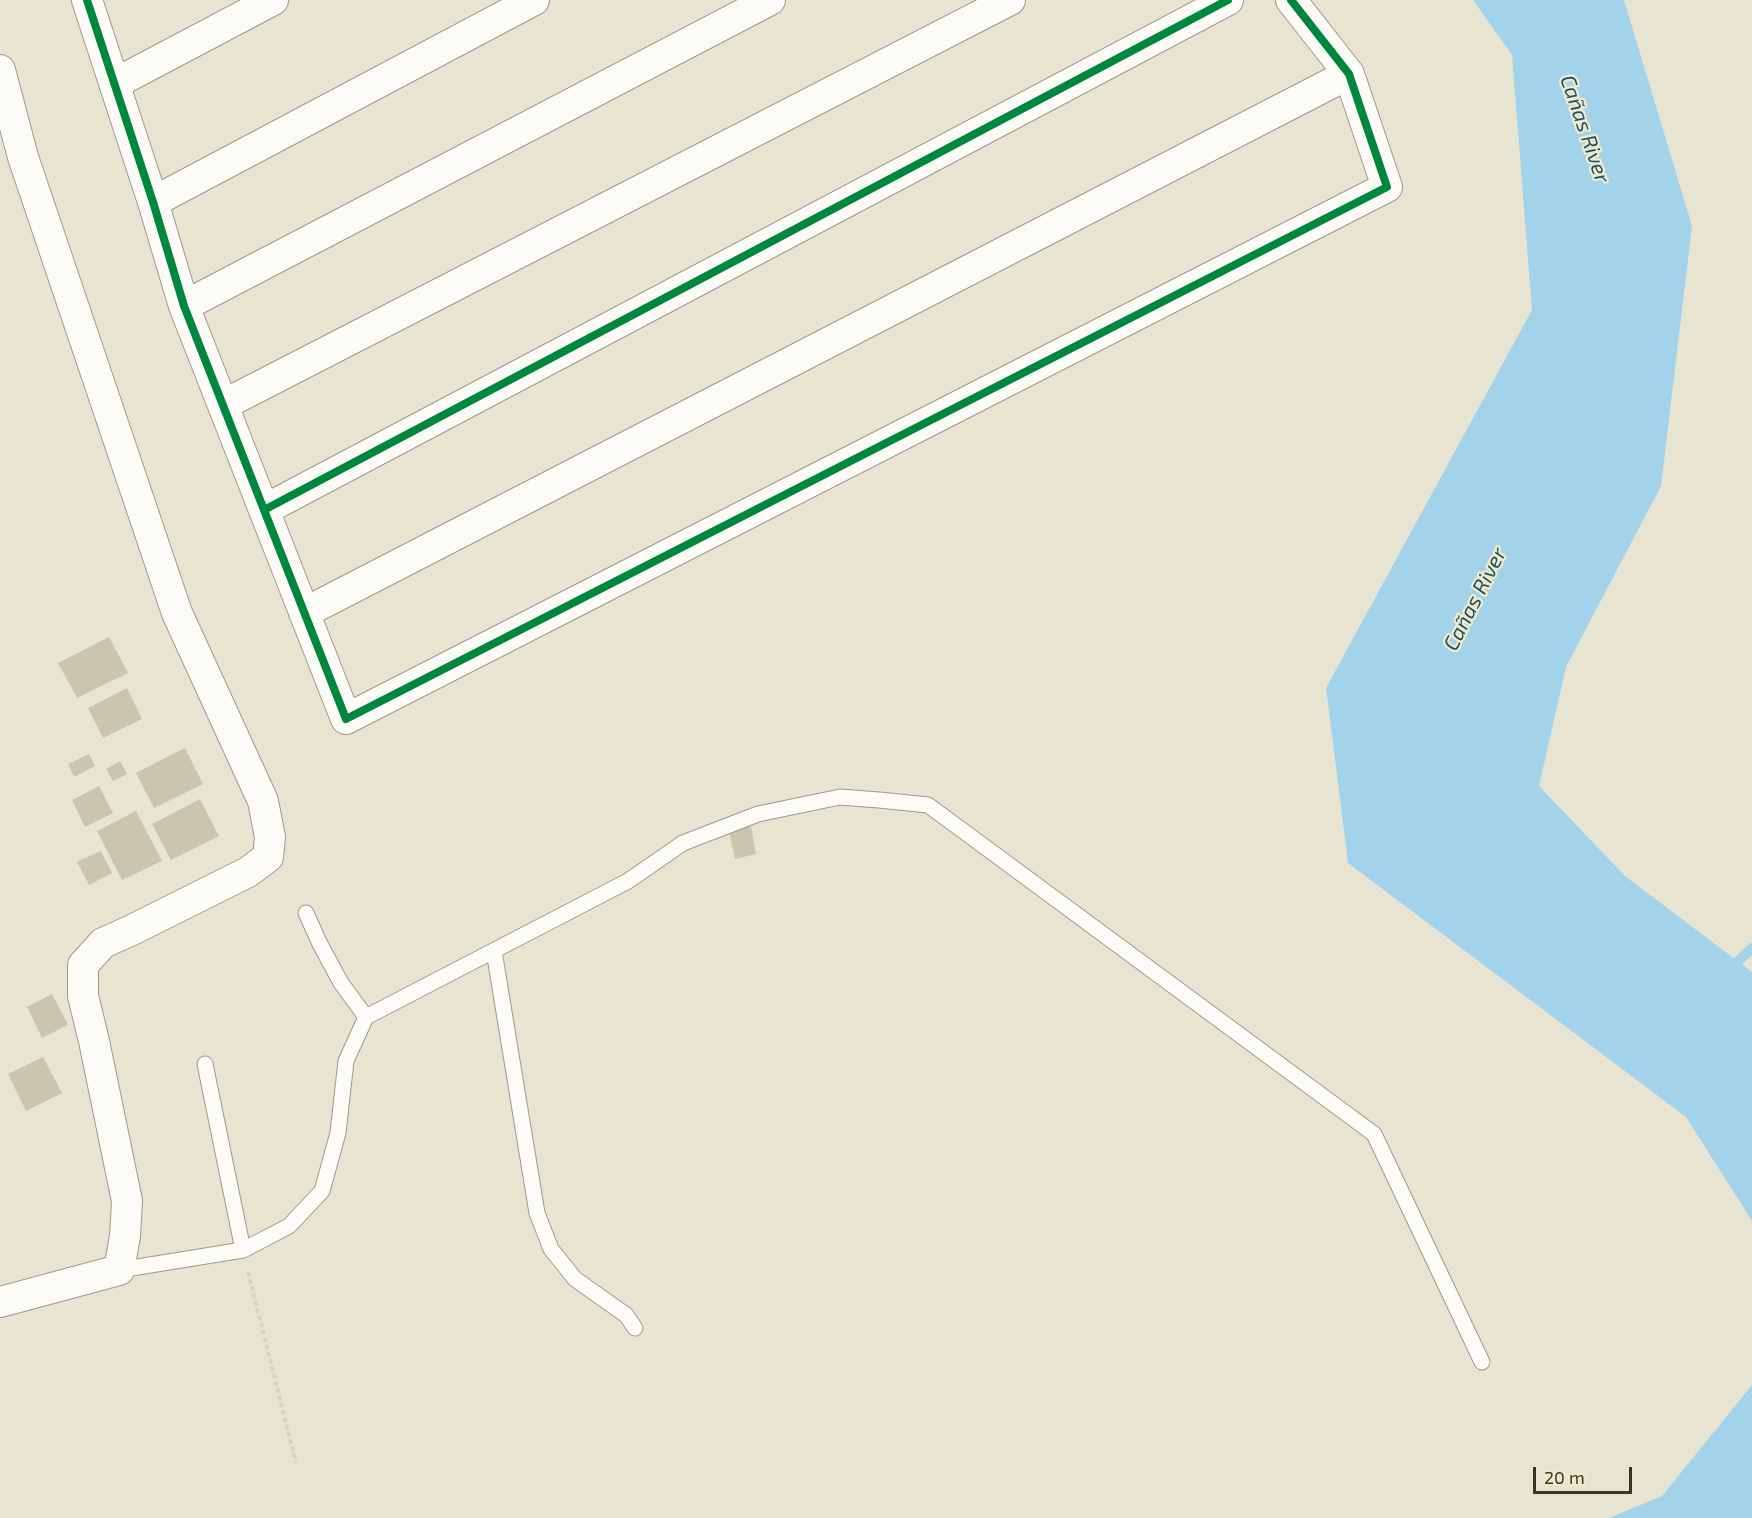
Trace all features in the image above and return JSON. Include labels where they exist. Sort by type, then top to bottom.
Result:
[{"type":"street","points":[[87,0],[153,202],[184,306],[346,720],[1387,187],[1348,74],[1291,0]]},
{"type":"street","points":[[114,84],[273,0]]},
{"type":"street","points":[[153,202],[534,0]]},
{"type":"street","points":[[184,306],[770,0]]},
{"type":"street","points":[[223,405],[1010,0]]},
{"type":"street","points":[[264,510],[1228,0]]},
{"type":"street","points":[[0,70],[23,157],[177,613],[263,801],[270,837],[268,858],[248,872],[103,943],[83,965],[83,996],[127,1201],[125,1236],[119,1270],[0,1302]]},
{"type":"street","points":[[304,613],[1348,74]]},
{"type":"lane","points":[[119,1270],[243,1250],[289,1226],[322,1191],[338,1133],[346,1061],[366,1017],[628,881],[683,843],[758,814],[840,797],[928,805],[1374,1134],[1482,1362]]},
{"type":"lane","points":[[306,913],[341,983],[366,1017]]},
{"type":"lane","points":[[494,951],[537,1213],[551,1249],[575,1279],[626,1315],[635,1328]]},
{"type":"lane","points":[[205,1064],[243,1250]]},
{"type":"path","points":[[243,1250],[296,1463]]},
{"type":"water","name":"Cañas River","points":[[1473,0],[1624,0],[1692,226],[1661,486],[1566,667],[1539,786],[1625,876],[1752,972],[1752,1221],[1686,1117],[1348,863],[1326,688],[1532,310],[1512,55]]},
{"type":"water","points":[[1752,1385],[1752,1518],[1609,1518],[1662,1496]]},
{"type":"building","points":[[109,637],[128,673],[77,698],[58,663]]},
{"type":"building","points":[[127,688],[142,719],[103,738],[88,708]]},
{"type":"building","points":[[185,748],[203,784],[154,808],[136,773]]},
{"type":"building","points":[[89,754],[95,766],[74,777],[68,764]]},
{"type":"building","points":[[120,761],[127,774],[113,781],[106,769]]},
{"type":"building","points":[[99,786],[113,813],[85,827],[72,800]]},
{"type":"building","points":[[200,799],[219,836],[171,860],[152,824]]},
{"type":"building","points":[[136,811],[162,861],[122,880],[97,831]]},
{"type":"building","points":[[751,826],[756,854],[735,859],[729,831]]},
{"type":"building","points":[[101,851],[112,873],[89,885],[77,862]]},
{"type":"building","points":[[52,994],[68,1025],[42,1038],[27,1007]]},
{"type":"building","points":[[43,1057],[62,1093],[26,1111],[8,1074]]},
{"type":"waterway","points":[[1729,970],[1752,948]]},
{"type":"cycle path","points":[[87,0],[153,202],[184,306],[346,719],[1387,187],[1349,74],[1291,0]]},
{"type":"cycle path","points":[[264,510],[1228,0]]}]
